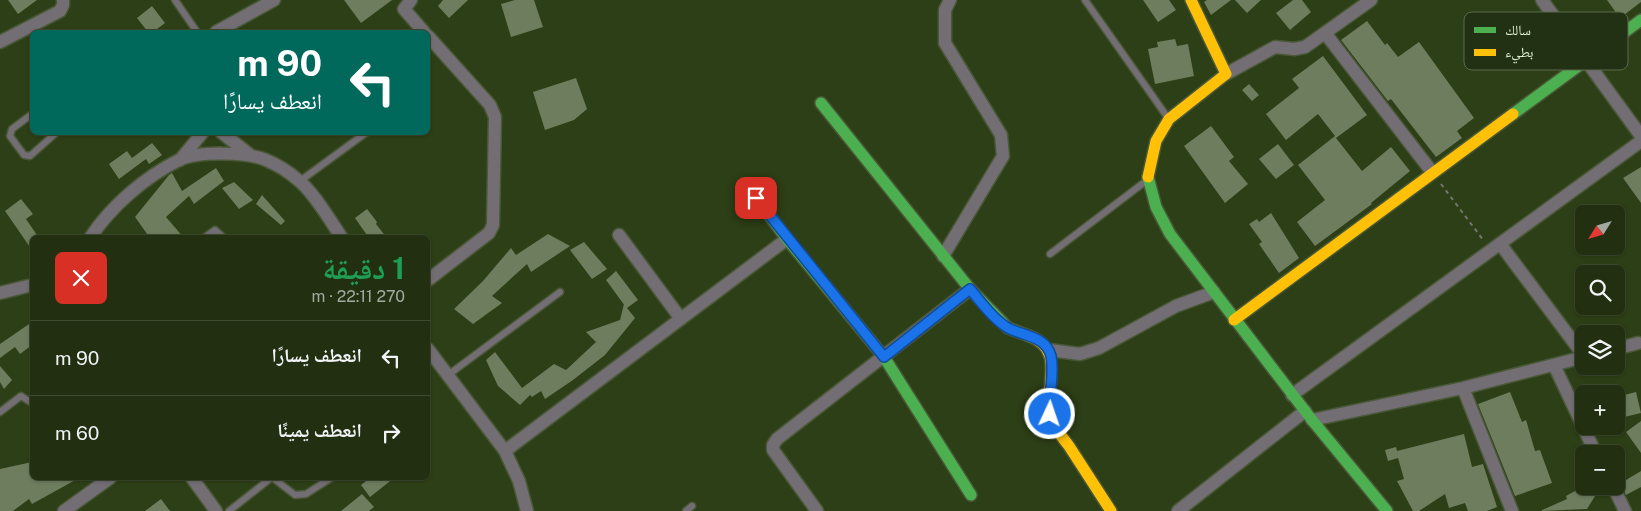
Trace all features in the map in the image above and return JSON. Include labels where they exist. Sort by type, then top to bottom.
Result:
[{"type":"street","points":[[0,42],[60,11],[63,0]]},
{"type":"street","points":[[220,30],[274,0]]},
{"type":"street","points":[[411,0],[404,9],[422,30]]},
{"type":"street","points":[[943,256],[1003,156],[1001,135],[945,43],[945,10],[950,0]]},
{"type":"street","points":[[1191,0],[1226,74]]},
{"type":"street","points":[[1371,0],[1305,47],[1294,49],[1275,47],[1226,74],[1169,119],[1156,141],[1146,180],[1156,207],[1170,234],[1308,416],[1387,511]]},
{"type":"street","points":[[1542,0],[1551,12]]},
{"type":"street","points":[[1628,29],[1641,20]]},
{"type":"street","points":[[1325,33],[1432,172]]},
{"type":"street","points":[[430,38],[490,105],[495,117],[493,226],[489,233],[430,278]]},
{"type":"street","points":[[1234,320],[1572,70]]},
{"type":"street","points":[[1595,70],[1641,136]]},
{"type":"street","points":[[821,103],[970,289],[1008,328],[1038,339],[1049,350],[1080,354],[1099,348],[1176,306],[1214,292]]},
{"type":"street","points":[[92,235],[118,203],[180,160],[201,135]]},
{"type":"street","points":[[224,135],[252,156],[281,167],[300,181],[340,235]]},
{"type":"street","points":[[1292,395],[1641,141]]},
{"type":"street","points":[[180,160],[214,155],[252,156]]},
{"type":"street","points":[[746,184],[788,240],[884,357],[971,495]]},
{"type":"street","points":[[619,235],[681,319]]},
{"type":"street","points":[[505,451],[788,240]]},
{"type":"street","points":[[1496,248],[1575,346]]},
{"type":"street","points":[[0,293],[30,286]]},
{"type":"street","points":[[817,511],[773,450],[773,445],[777,439],[970,289]]},
{"type":"street","points":[[1625,348],[1640,345]]},
{"type":"street","points":[[1049,350],[1052,375],[1048,401],[1052,421],[1111,511]]},
{"type":"street","points":[[430,352],[505,451],[519,481],[527,511]]},
{"type":"street","points":[[1178,511],[1308,416],[1463,388],[1575,359]]},
{"type":"street","points":[[1554,365],[1592,445]]},
{"type":"street","points":[[1463,388],[1512,511]]},
{"type":"street","points":[[64,511],[102,480]]},
{"type":"street","points":[[193,480],[216,511]]},
{"type":"street","points":[[1617,495],[1625,511]]},
{"type":"lane","points":[[175,0],[196,30]]},
{"type":"lane","points":[[1085,0],[1169,119]]},
{"type":"lane","points":[[30,116],[12,129],[10,136],[24,155],[30,156],[54,135]]},
{"type":"lane","points":[[300,181],[363,135]]},
{"type":"lane","points":[[1050,254],[1146,180]]},
{"type":"lane","points":[[208,235],[215,230],[221,235]]},
{"type":"lane","points":[[448,375],[560,292]]},
{"type":"lane","points":[[0,412],[21,396],[30,402]]},
{"type":"lane","points":[[229,511],[269,480]]},
{"type":"lane","points":[[275,480],[295,495],[306,494],[328,480]]},
{"type":"lane","points":[[686,511],[692,506]]},
{"type":"path","points":[[1432,172],[1496,248]]},
{"type":"building","points":[[8,0],[37,0],[18,14]]},
{"type":"building","points":[[344,0],[392,0],[361,23]]},
{"type":"building","points":[[443,0],[468,0],[449,18],[438,6]]},
{"type":"building","points":[[515,0],[534,0],[543,27],[511,37],[501,4]]},
{"type":"building","points":[[1143,0],[1169,0],[1176,10],[1158,22]]},
{"type":"building","points":[[1207,0],[1231,0],[1211,15],[1204,2]]},
{"type":"building","points":[[1235,0],[1261,0],[1247,13]]},
{"type":"building","points":[[1293,0],[1302,0],[1311,12],[1290,30],[1276,13]]},
{"type":"building","points":[[1607,0],[1641,0],[1628,12],[1616,12]]},
{"type":"building","points":[[152,6],[165,23],[156,30],[146,30],[137,18]]},
{"type":"building","points":[[1367,21],[1385,45],[1387,43],[1398,57],[1419,42],[1474,118],[1457,131],[1462,138],[1436,157],[1391,99],[1388,101],[1341,40]]},
{"type":"building","points":[[1175,39],[1177,46],[1188,44],[1194,76],[1155,84],[1148,49],[1158,47],[1157,42]]},
{"type":"building","points":[[1323,56],[1367,115],[1336,138],[1362,171],[1391,147],[1410,171],[1372,204],[1315,246],[1297,222],[1325,200],[1298,165],[1335,136],[1318,114],[1286,140],[1266,114],[1299,88],[1292,79]]},
{"type":"building","points":[[576,78],[587,109],[574,120],[545,130],[533,92]]},
{"type":"building","points":[[1249,84],[1259,95],[1252,101],[1242,90]]},
{"type":"building","points":[[1211,126],[1234,157],[1229,161],[1248,184],[1225,203],[1184,146]]},
{"type":"building","points":[[152,143],[162,155],[149,164],[146,159],[119,179],[109,164],[127,151],[132,158]]},
{"type":"building","points":[[1278,144],[1294,165],[1276,179],[1259,159]]},
{"type":"building","points":[[1641,167],[1641,203],[1623,178]]},
{"type":"building","points":[[216,168],[224,181],[194,204],[189,196],[166,217],[181,235],[148,235],[135,217],[172,173],[182,191]]},
{"type":"building","points":[[234,182],[253,200],[239,209],[222,188]]},
{"type":"building","points":[[262,195],[285,221],[281,225],[256,204]]},
{"type":"building","points":[[21,199],[33,214],[26,219],[37,235],[30,235],[30,247],[5,211]]},
{"type":"building","points":[[367,209],[385,235],[367,235],[355,218]]},
{"type":"building","points":[[1271,213],[1299,258],[1279,273],[1259,244],[1262,242],[1249,224],[1257,219],[1259,222]]},
{"type":"building","points":[[548,234],[570,246],[531,272],[527,264],[492,296],[502,303],[473,324],[454,309],[483,281],[511,248],[516,255]]},
{"type":"building","points":[[584,242],[607,269],[592,279],[570,250]]},
{"type":"building","points":[[616,271],[638,300],[627,308],[635,318],[605,355],[573,380],[545,399],[541,391],[532,397],[530,395],[520,405],[498,386],[486,360],[495,352],[522,388],[554,364],[566,370],[596,342],[586,332],[620,320],[624,304],[606,280]]},
{"type":"building","points":[[30,323],[30,346],[20,354],[15,347],[0,358],[0,344]]},
{"type":"building","points":[[0,366],[12,380],[4,389],[0,382]]},
{"type":"building","points":[[1510,392],[1522,422],[1526,420],[1535,451],[1540,450],[1552,483],[1515,496],[1478,404]]},
{"type":"building","points":[[1636,392],[1641,413],[1625,417],[1625,395]]},
{"type":"building","points":[[1641,421],[1641,453],[1626,432]]},
{"type":"building","points":[[1464,434],[1472,467],[1483,464],[1497,507],[1487,511],[1468,511],[1465,503],[1449,508],[1445,494],[1419,511],[1413,511],[1397,481],[1404,479],[1398,458],[1388,461],[1385,450],[1396,447],[1397,451]]},
{"type":"building","points":[[30,462],[30,480],[75,480],[32,504],[29,499],[13,511],[0,511],[0,469]]},
{"type":"building","points":[[1641,471],[1641,487],[1626,495],[1625,481]]},
{"type":"building","points":[[367,480],[391,480],[370,497],[361,485]]},
{"type":"building","points":[[1575,491],[1575,495],[1595,496],[1587,509],[1540,511],[1567,499],[1566,496]]},
{"type":"building","points":[[362,494],[374,507],[369,511],[341,511]]},
{"type":"building","points":[[161,499],[170,511],[145,511]]},
{"type":"traffic: fast","points":[[1628,30],[1641,20]]},
{"type":"traffic: fast","points":[[1513,114],[1573,70]]},
{"type":"traffic: fast","points":[[821,103],[970,289],[1008,328],[1029,336]]},
{"type":"traffic: fast","points":[[1148,177],[1156,207],[1170,234],[1312,420],[1387,511]]},
{"type":"traffic: fast","points":[[746,184],[787,239],[884,357],[971,495]]},
{"type":"traffic: slow","points":[[1148,177],[1156,141],[1169,119],[1226,74],[1191,0]]},
{"type":"traffic: slow","points":[[1234,320],[1513,114]]},
{"type":"traffic: slow","points":[[1029,336],[1041,342],[1048,351],[1051,361],[1049,409],[1053,424],[1111,511]]},
{"type":"route","points":[[756,198],[884,357],[970,289],[997,319],[1008,328],[1038,339],[1049,350],[1052,375],[1048,401],[1050,414]]}]
